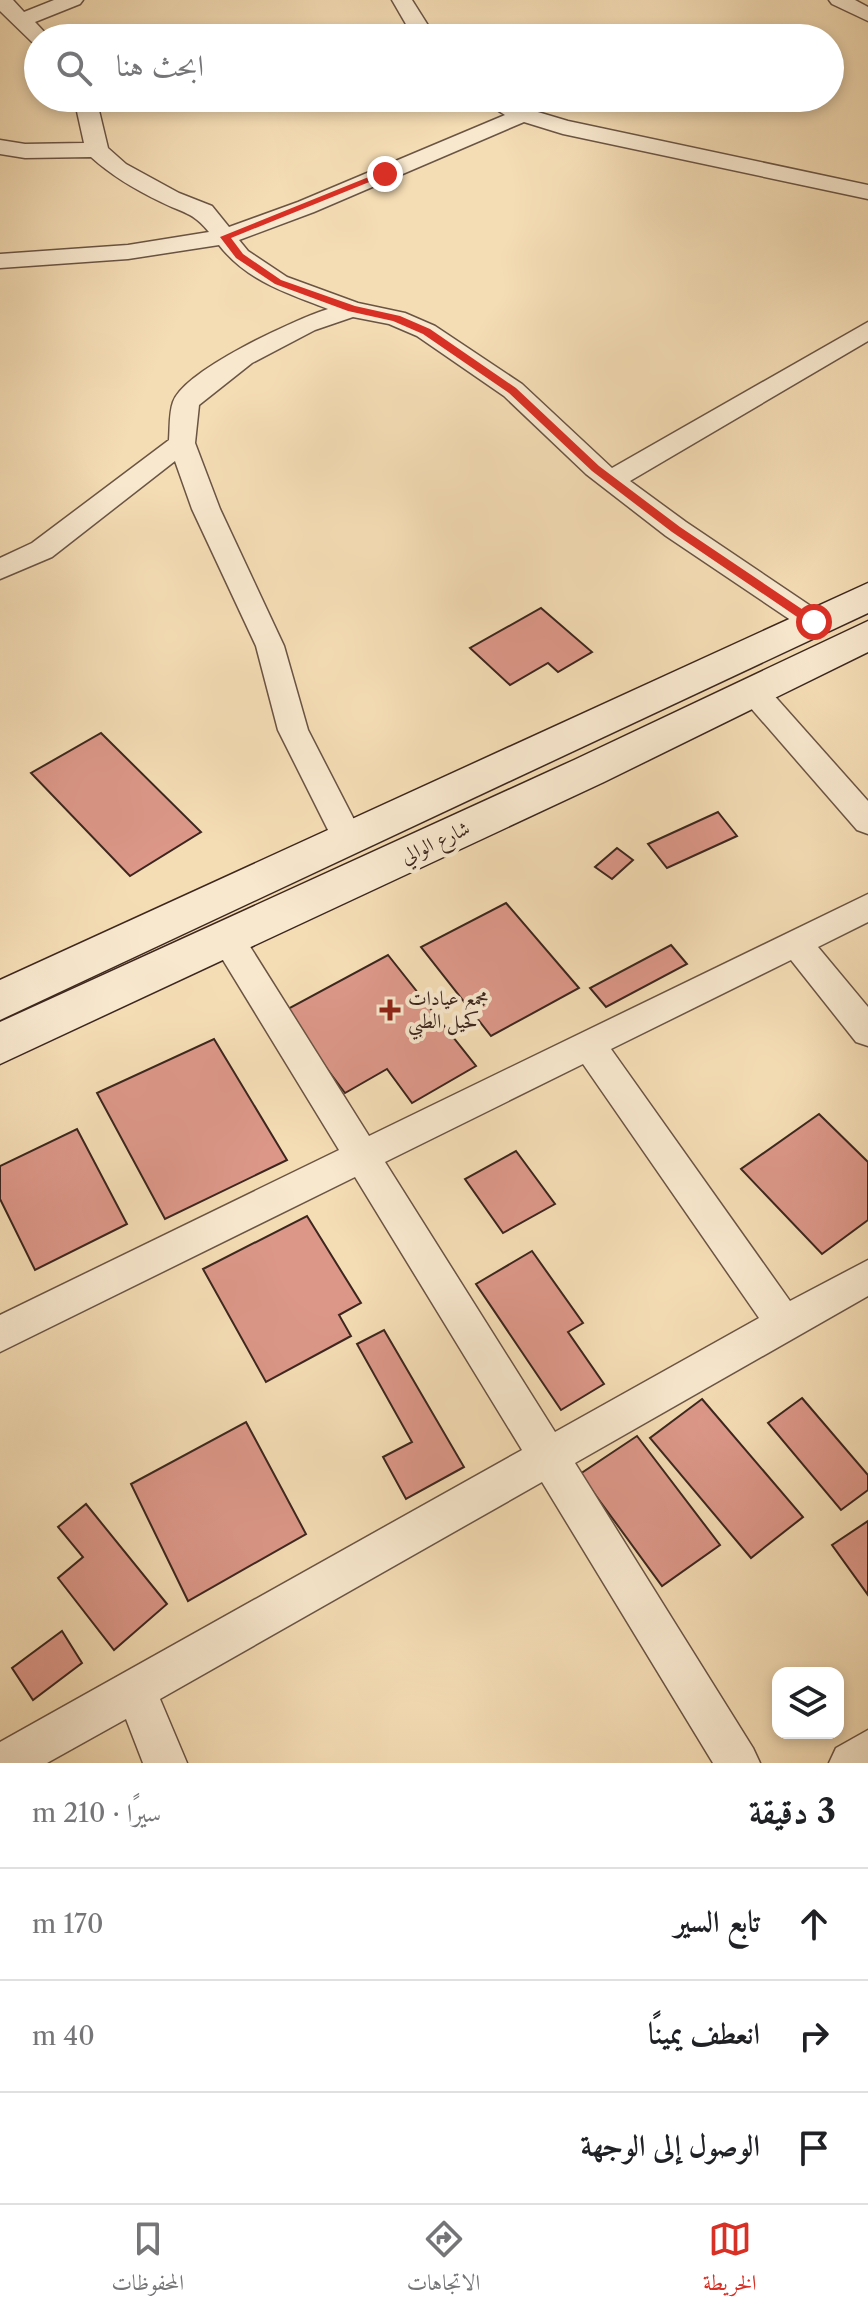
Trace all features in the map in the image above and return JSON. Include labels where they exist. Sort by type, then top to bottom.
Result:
[{"type":"street","points":[[1,0],[25,24]]},
{"type":"street","points":[[21,20],[73,0]]},
{"type":"street","points":[[402,0],[417,24]]},
{"type":"street","points":[[839,0],[868,15]]},
{"type":"street","points":[[88,112],[97,150],[118,169],[204,211],[240,256],[278,282],[352,309],[396,318],[426,331],[513,390],[611,480],[676,529],[814,622]]},
{"type":"street","points":[[517,112],[563,127],[868,192]]},
{"type":"street","points":[[0,261],[128,252],[225,237],[306,207],[523,115]]},
{"type":"street","points":[[0,147],[25,151],[97,150]]},
{"type":"street","points":[[348,839],[293,730],[270,646],[206,509],[182,443],[186,402],[210,379],[271,339],[352,309]]},
{"type":"street","points":[[611,480],[868,330]]},
{"type":"street","points":[[0,569],[42,550],[182,443]]},
{"type":"street","name":"شارع الوالي","points":[[0,1001],[868,597]]},
{"type":"street","name":"شارع الوالي","points":[[0,1044],[575,778],[868,635]]},
{"type":"street","points":[[753,691],[868,822]]},
{"type":"street","points":[[0,1334],[868,907]]},
{"type":"street","points":[[227,938],[738,1763]]},
{"type":"street","points":[[796,943],[868,1032]]},
{"type":"street","points":[[589,1045],[784,1323]]},
{"type":"street","points":[[5,1763],[547,1455],[868,1277]]},
{"type":"street","points":[[135,1689],[165,1763]]},
{"type":"street","points":[[851,1763],[868,1752]]},
{"type":"building","points":[[541,608],[592,652],[558,672],[548,663],[510,685],[470,648]]},
{"type":"building","points":[[101,733],[201,832],[130,876],[31,773]]},
{"type":"building","points":[[718,812],[737,836],[667,868],[648,844]]},
{"type":"building","points":[[617,848],[633,860],[612,879],[595,867]]},
{"type":"building","points":[[506,903],[579,988],[491,1036],[421,947]]},
{"type":"building","points":[[671,945],[687,964],[606,1007],[590,988]]},
{"type":"building","points":[[388,955],[476,1066],[412,1103],[387,1069],[345,1093],[284,1011]]},
{"type":"building","points":[[214,1039],[287,1160],[165,1219],[97,1093]]},
{"type":"building","points":[[819,1114],[868,1162],[868,1220],[822,1254],[741,1169]]},
{"type":"building","points":[[77,1129],[127,1224],[35,1270],[0,1199],[0,1166]]},
{"type":"building","points":[[516,1151],[555,1204],[503,1233],[465,1179]]},
{"type":"building","points":[[307,1216],[361,1303],[339,1315],[351,1336],[266,1382],[203,1269]]},
{"type":"building","points":[[532,1251],[583,1323],[568,1332],[604,1384],[561,1410],[476,1284]]},
{"type":"building","points":[[384,1330],[464,1467],[406,1499],[383,1457],[412,1442],[357,1344]]},
{"type":"building","points":[[802,1398],[868,1475],[868,1490],[841,1510],[768,1423]]},
{"type":"building","points":[[702,1399],[803,1517],[751,1558],[650,1438]]},
{"type":"building","points":[[246,1422],[306,1534],[188,1601],[131,1484]]},
{"type":"building","points":[[637,1436],[720,1545],[662,1586],[580,1474]]},
{"type":"building","points":[[86,1504],[167,1604],[114,1650],[58,1578],[83,1557],[58,1527]]},
{"type":"building","points":[[868,1521],[868,1595],[832,1545]]},
{"type":"building","points":[[62,1631],[82,1663],[33,1700],[12,1668]]},
{"type":"place","name":"مجمع عيادات كحيل الطبي","points":[[390,1010]]},
{"type":"route","points":[[385,174],[225,237],[240,256],[278,282],[352,309],[396,318],[426,331],[513,390],[595,468],[676,529],[814,622]]}]
